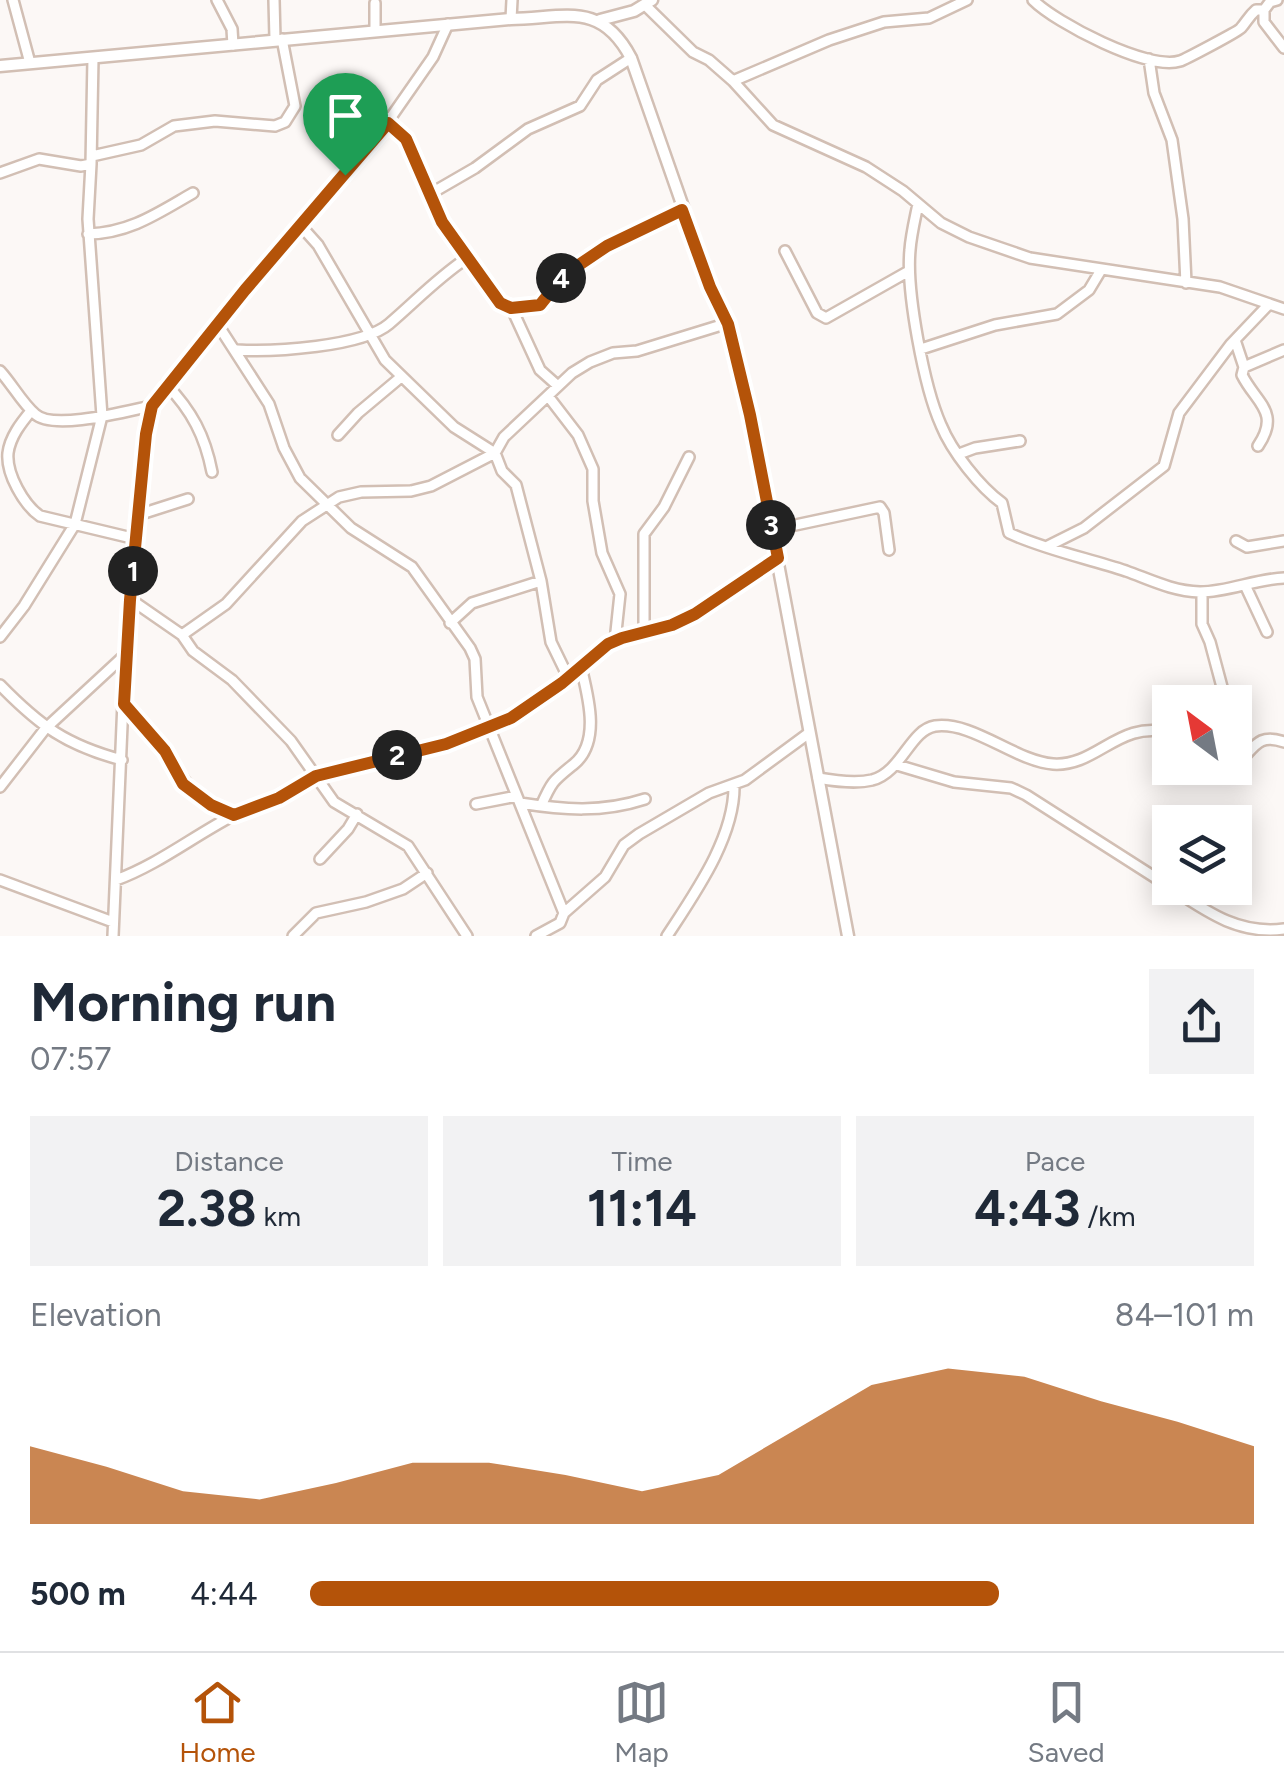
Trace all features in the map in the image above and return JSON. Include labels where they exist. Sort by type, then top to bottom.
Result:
[{"type":"main road","points":[[0,66],[511,19],[600,20],[648,3]]},
{"type":"main road","points":[[600,20],[620,37],[630,58],[710,287],[728,324],[750,415],[848,936]]},
{"type":"street","points":[[13,0],[30,63]]},
{"type":"street","points":[[217,0],[232,29],[233,45]]},
{"type":"street","points":[[0,172],[38,159],[81,166],[142,145],[174,126],[215,121],[275,126],[285,122],[295,106],[278,39],[274,0]]},
{"type":"street","points":[[511,19],[512,0]]},
{"type":"street","points":[[734,81],[830,40],[884,22],[929,18],[967,0]]},
{"type":"street","points":[[1033,0],[1056,18],[1166,63],[1183,61],[1193,52],[1234,33],[1247,17],[1270,3]]},
{"type":"street","points":[[375,3],[376,30]]},
{"type":"street","points":[[648,3],[685,45],[734,81],[773,125],[866,167],[942,223],[984,243],[1030,258],[1220,287],[1284,308]]},
{"type":"street","points":[[1270,3],[1264,22],[1284,48]]},
{"type":"street","points":[[113,936],[125,655],[152,406],[166,384],[388,123],[433,57],[448,24]]},
{"type":"street","points":[[0,636],[24,606],[75,524],[102,416],[88,234],[93,58]]},
{"type":"street","points":[[430,194],[475,168],[528,129],[580,106],[597,80],[630,58]]},
{"type":"street","points":[[1149,59],[1154,93],[1172,140],[1183,219],[1186,283]]},
{"type":"street","points":[[388,123],[406,139],[442,222],[500,303],[511,308],[540,305],[564,275],[607,246],[682,210]]},
{"type":"street","points":[[88,234],[108,234],[146,222],[193,193]]},
{"type":"street","points":[[918,204],[909,251],[910,271],[921,349],[941,426],[981,488],[1002,503],[1009,533],[1069,556],[1128,572],[1144,581],[1202,592],[1284,578]]},
{"type":"street","points":[[300,226],[318,246],[401,378],[454,427],[496,453],[502,470],[516,485],[541,581],[550,642],[568,678]]},
{"type":"street","points":[[785,250],[817,313],[826,318],[910,271]]},
{"type":"street","points":[[237,350],[330,345],[388,326],[418,295],[467,258]]},
{"type":"street","points":[[921,349],[994,326],[1057,314],[1089,290],[1102,270]]},
{"type":"street","points":[[1048,546],[1095,520],[1164,466],[1179,412],[1235,340],[1269,304]]},
{"type":"street","points":[[511,308],[540,370],[558,386]]},
{"type":"street","points":[[218,324],[274,415],[284,448],[300,478],[351,528],[412,567],[470,648],[475,660],[477,697],[564,913]]},
{"type":"street","points":[[182,635],[226,604],[302,522],[339,497],[431,486],[496,453],[504,437],[590,362],[728,324]]},
{"type":"street","points":[[1235,340],[1245,381],[1266,410],[1267,430],[1258,446]]},
{"type":"street","points":[[1244,367],[1284,350]]},
{"type":"street","points":[[0,371],[44,420],[102,416],[152,406]]},
{"type":"street","points":[[338,436],[358,413],[401,378]]},
{"type":"street","points":[[166,384],[185,404],[200,430],[212,472]]},
{"type":"street","points":[[548,396],[578,435],[593,469],[593,501],[602,553],[620,594],[615,641]]},
{"type":"street","points":[[31,410],[12,439],[8,454],[22,496],[35,514],[136,540]]},
{"type":"street","points":[[960,454],[1020,442]]},
{"type":"street","points":[[644,631],[644,534],[664,508],[690,457]]},
{"type":"street","points":[[138,516],[188,499]]},
{"type":"street","points":[[772,530],[880,507],[889,550]]},
{"type":"street","points":[[1236,541],[1247,547],[1284,541]]},
{"type":"street","points":[[116,880],[151,867],[182,843],[234,815],[279,798],[316,776],[446,744],[511,718],[615,641],[672,625],[695,614],[778,558]]},
{"type":"street","points":[[450,623],[472,602],[541,581]]},
{"type":"street","points":[[1245,585],[1266,632]]},
{"type":"street","points":[[1202,592],[1202,624],[1221,685]]},
{"type":"street","points":[[130,600],[182,635],[193,651],[232,680],[291,741],[334,802],[408,846],[466,936]]},
{"type":"street","points":[[0,787],[45,728],[125,655]]},
{"type":"street","points":[[541,806],[553,779],[577,762],[587,742],[589,700],[581,667]]},
{"type":"street","points":[[0,685],[45,728],[86,749],[122,760]]},
{"type":"street","points":[[124,704],[165,751],[183,784],[211,805],[234,815]]},
{"type":"street","points":[[818,778],[869,780],[897,765],[922,732],[934,726],[961,729],[1042,762],[1057,764],[1092,754],[1124,734],[1152,733]]},
{"type":"street","points":[[536,936],[560,924],[564,913],[605,877],[624,845],[638,834],[709,793],[734,785],[809,733]]},
{"type":"street","points":[[1252,749],[1270,737],[1284,742]]},
{"type":"street","points":[[897,765],[954,782],[1011,788],[1152,876]]},
{"type":"street","points":[[667,936],[717,849],[734,805],[734,785]]},
{"type":"street","points":[[476,804],[518,799],[541,806],[598,810],[645,798]]},
{"type":"street","points":[[320,860],[357,814]]},
{"type":"street","points":[[293,936],[316,912],[366,902],[403,888],[426,873]]},
{"type":"street","points":[[0,880],[114,922]]},
{"type":"street","points":[[1197,905],[1237,926],[1262,932],[1284,929]]},
{"type":"route","points":[[388,123],[406,139],[456,245],[500,303],[511,308],[540,305],[564,275],[607,246],[682,210],[728,324],[778,558],[695,614],[608,644],[562,683],[511,718],[446,744],[316,776],[279,798],[234,815],[211,805],[183,784],[165,751],[124,704],[146,434],[156,397],[345,175],[388,123]]}]
